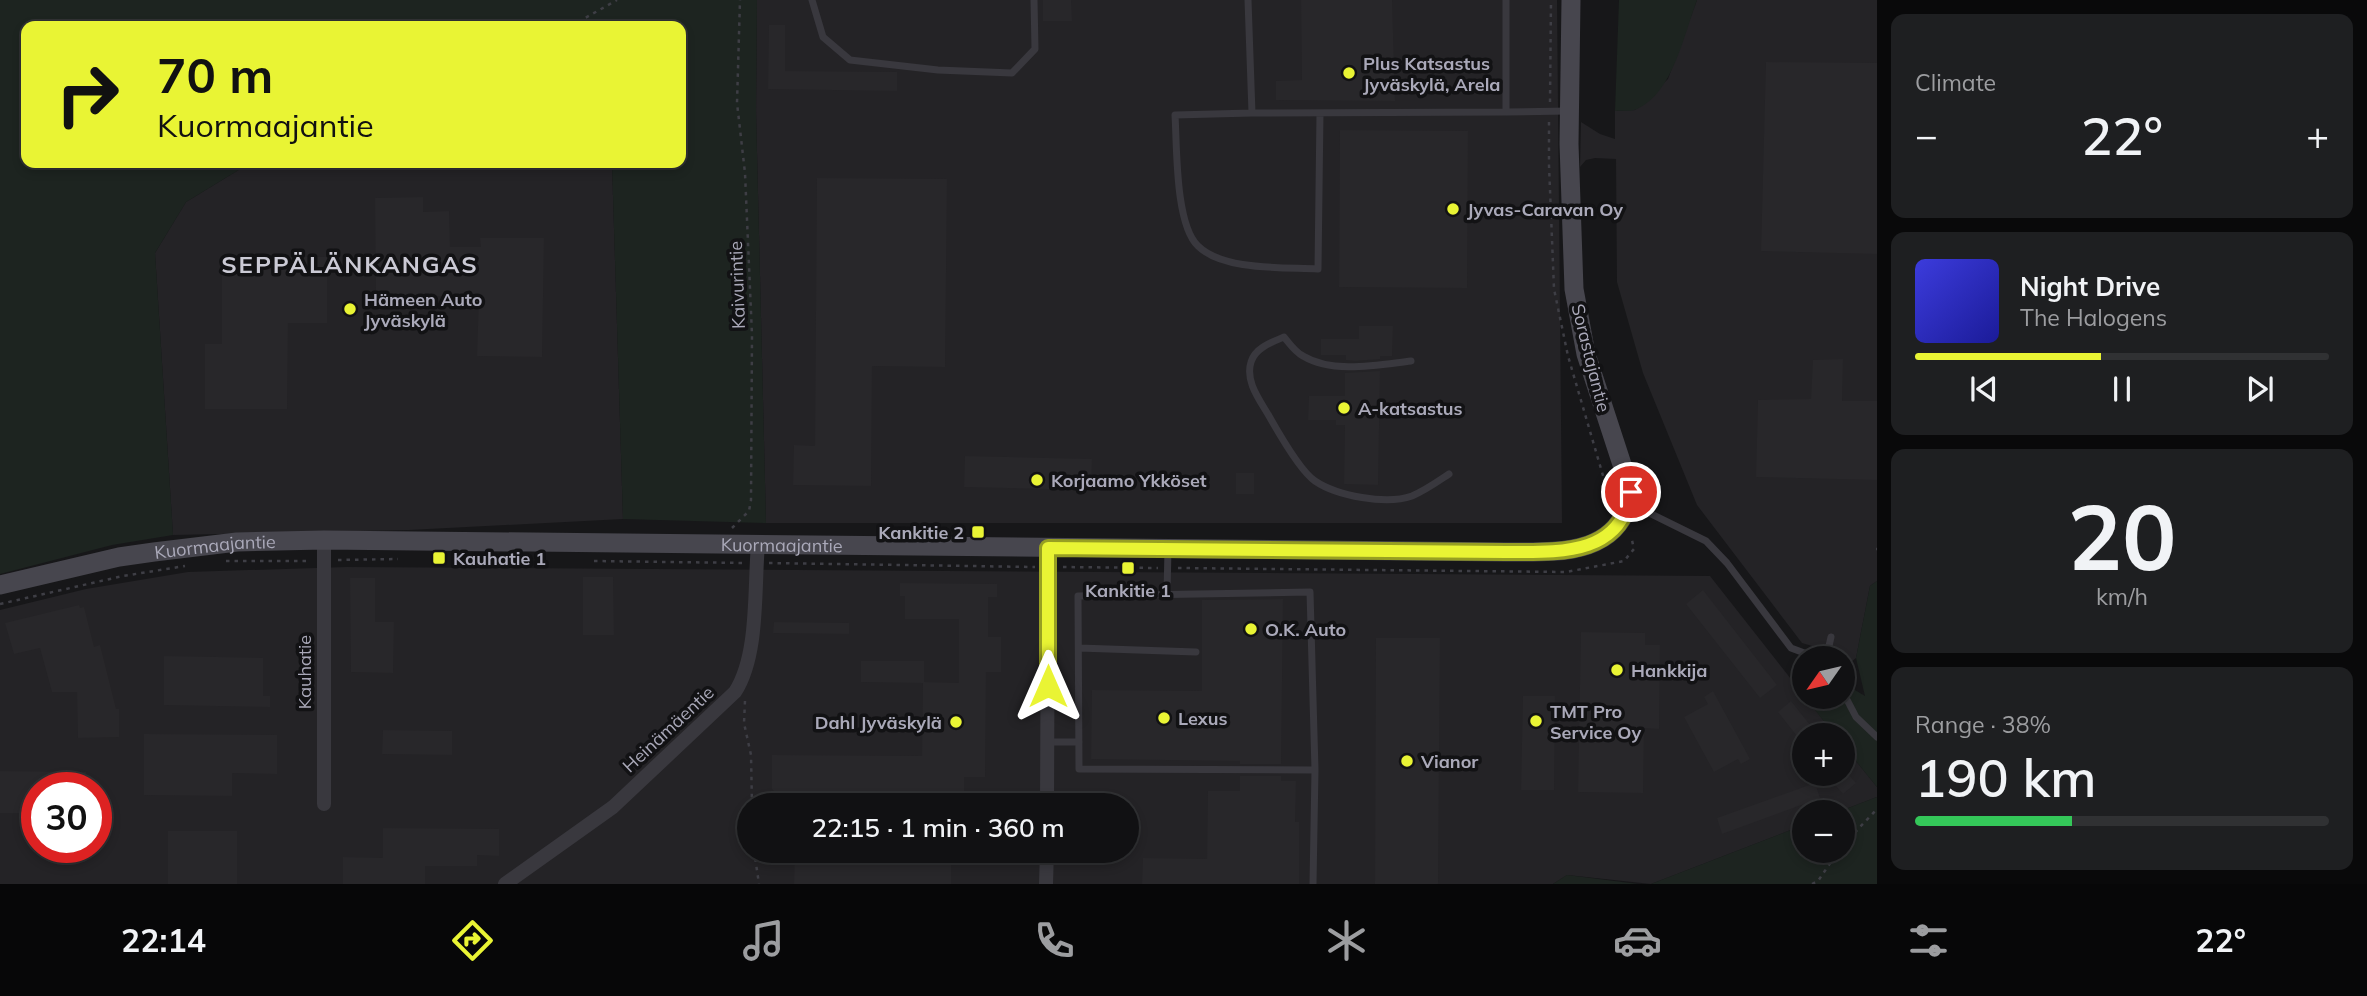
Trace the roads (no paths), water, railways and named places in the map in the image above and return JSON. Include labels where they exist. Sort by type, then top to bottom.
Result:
[{"type":"street","name":"Sorastajantie","points":[[1571,0],[1559,111],[1577,312],[1586,354],[1629,482],[1631,492],[1625,512]]},
{"type":"street","name":"Kuormaajantie","points":[[0,585],[119,557],[154,552],[226,543],[324,540],[733,554],[1048,557],[1168,558],[1567,551],[1599,541],[1625,512]]},
{"type":"street","name":"Kauhatie","points":[[324,540],[324,804]]},
{"type":"street","name":"Heinämäentie","points":[[505,884],[613,807],[735,692],[743,680],[750,657],[757,554]]},
{"type":"street","points":[[1047,793],[1048,557]]},
{"type":"street","points":[[1046,863],[1046,884]]},
{"type":"lane","points":[[812,0],[823,37],[850,60],[938,70],[1012,73],[1035,49],[1034,0]]},
{"type":"lane","points":[[1248,0],[1252,113]]},
{"type":"lane","points":[[1506,0],[1506,112]]},
{"type":"lane","points":[[1320,113],[1318,269],[1247,265],[1216,257],[1198,246],[1187,227],[1179,187],[1175,115],[1252,113],[1559,111]]},
{"type":"lane","points":[[1411,361],[1380,365],[1324,365],[1301,355],[1283,337],[1264,345],[1251,360],[1249,381],[1280,435],[1312,480],[1340,495],[1376,499],[1409,497],[1449,474]]},
{"type":"lane","points":[[1625,512],[1706,541],[1716,550],[1792,648]]},
{"type":"lane","points":[[1167,594],[1168,558]]},
{"type":"lane","points":[[1313,884],[1315,770],[1310,592],[1078,596],[1080,769],[1315,770]]},
{"type":"lane","points":[[1829,646],[1831,637]]},
{"type":"lane","points":[[1079,648],[1196,652]]},
{"type":"lane","points":[[1852,709],[1856,717],[1877,737]]},
{"type":"lane","points":[[1047,741],[1079,742]]},
{"type":"place","name":"Plus Katsastus Jyväskylä, Arela","points":[[1349,73]]},
{"type":"place","name":"Jyvas-Caravan Oy","points":[[1453,209]]},
{"type":"place","name":"Hämeen Auto Jyväskylä","points":[[350,309]]},
{"type":"place","name":"A-katsastus","points":[[1344,408]]},
{"type":"place","name":"Korjaamo Ykköset","points":[[1037,480]]},
{"type":"place","name":"Kankitie 2","points":[[978,532]]},
{"type":"place","name":"Kauhatie 1","points":[[439,558]]},
{"type":"place","name":"Kankitie 1","points":[[1128,568]]},
{"type":"place","name":"O.K. Auto","points":[[1251,629]]},
{"type":"place","name":"Hankkija","points":[[1617,670]]},
{"type":"place","name":"Lexus","points":[[1164,718]]},
{"type":"place","name":"TMT Pro Service Oy","points":[[1536,721]]},
{"type":"place","name":"Dahl Jyväskylä","points":[[956,722]]},
{"type":"place","name":"Vianor","points":[[1407,761]]},
{"type":"district","name":"SEPPÄLÄNKANGAS","points":[[350,264]]}]
